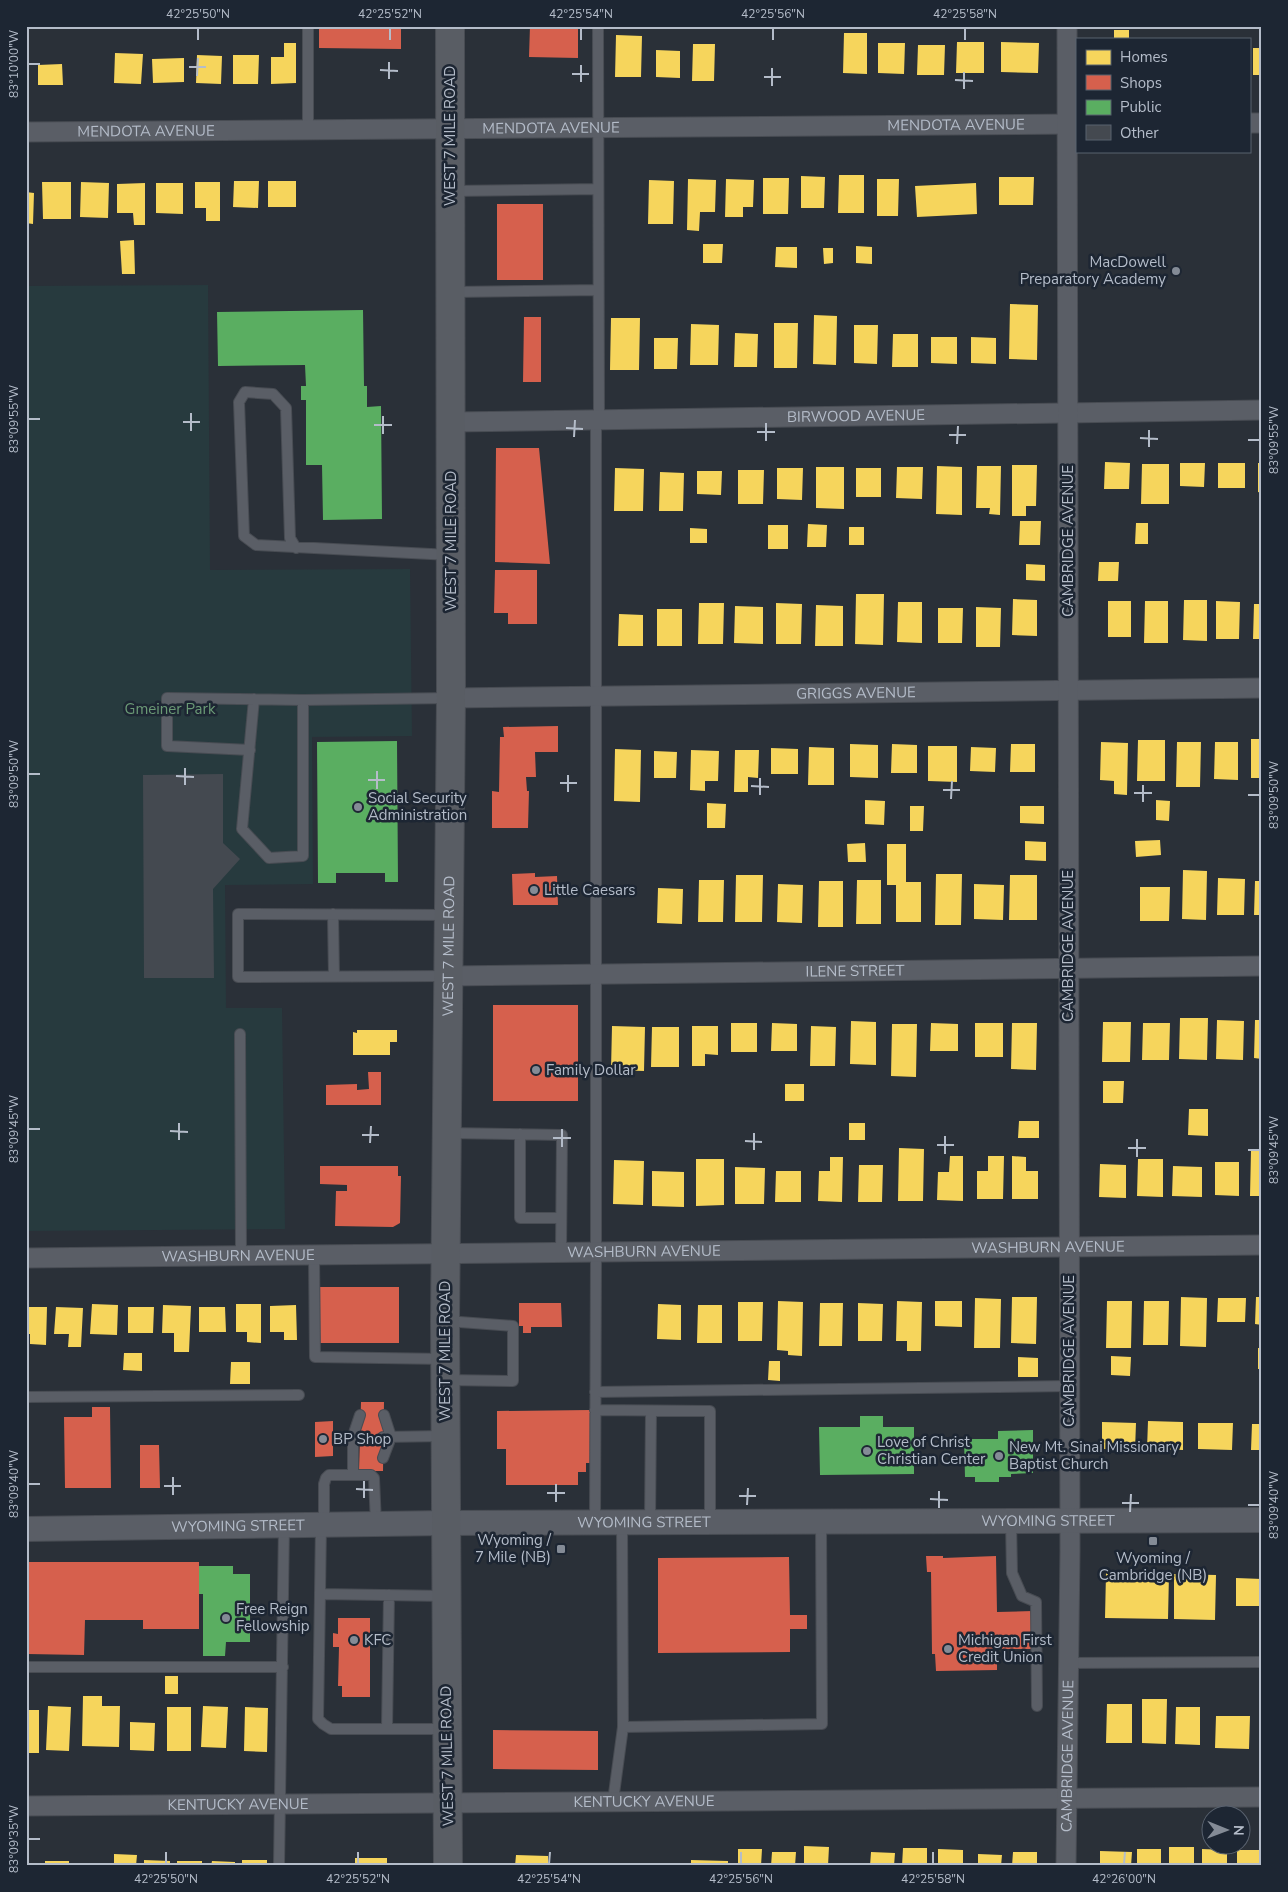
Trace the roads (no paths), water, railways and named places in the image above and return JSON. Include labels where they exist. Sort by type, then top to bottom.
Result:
[{"type":"main road","name":"WEST 7 MILE ROAD","points":[[448,1866],[445,1254],[449,976],[451,555],[450,26]]},
{"type":"street","name":"CAMBRIDGE AVENUE","points":[[1066,1866],[1070,1521],[1068,1247],[1068,412],[1072,124],[1067,26]]},
{"type":"street","name":"MENDOTA AVENUE","points":[[26,132],[1072,124]]},
{"type":"street","name":"BIRWOOD AVENUE","points":[[451,422],[1262,410]]},
{"type":"street","name":"GRIGGS AVENUE","points":[[450,698],[1262,688]]},
{"type":"street","name":"ILENE STREET","points":[[449,976],[1262,966]]},
{"type":"street","name":"WASHBURN AVENUE","points":[[26,1258],[1262,1245]]},
{"type":"street","name":"WYOMING STREET","points":[[26,1529],[376,1524],[1262,1520]]},
{"type":"street","name":"KENTUCKY AVENUE","points":[[26,1806],[1262,1797]]},
{"type":"lane","points":[[308,26],[308,130]]},
{"type":"lane","points":[[595,1523],[598,26]]},
{"type":"lane","points":[[450,191],[598,189]]},
{"type":"lane","points":[[451,292],[598,290]]},
{"type":"lane","points":[[296,548],[290,538],[286,408],[273,394],[245,392],[239,402],[244,536],[256,545],[296,548],[451,555]]},
{"type":"lane","points":[[250,750],[167,746],[167,698],[302,700],[450,698]]},
{"type":"lane","points":[[254,699],[242,829],[269,858],[302,856],[302,700]]},
{"type":"lane","points":[[449,915],[238,914],[238,977],[449,976]]},
{"type":"lane","points":[[333,914],[334,977]]},
{"type":"lane","points":[[240,1034],[241,1256]]},
{"type":"lane","points":[[447,1133],[562,1135],[561,1253]]},
{"type":"lane","points":[[520,1134],[520,1218],[561,1218]]},
{"type":"lane","points":[[314,1255],[315,1357],[445,1369],[513,1380],[513,1326],[445,1320]]},
{"type":"lane","points":[[595,1392],[1069,1386]]},
{"type":"lane","points":[[26,1397],[299,1395]]},
{"type":"lane","points":[[595,1410],[710,1411],[710,1522]]},
{"type":"lane","points":[[650,1523],[651,1411]]},
{"type":"lane","points":[[383,1458],[387,1437],[384,1414]]},
{"type":"lane","points":[[354,1475],[360,1415]]},
{"type":"lane","points":[[357,1436],[359,1458]]},
{"type":"lane","points":[[387,1437],[445,1436]]},
{"type":"lane","points":[[376,1524],[374,1478],[371,1475],[329,1475],[326,1478],[322,1525],[318,1719],[332,1729],[447,1729]]},
{"type":"lane","points":[[623,1727],[822,1724],[821,1522]]},
{"type":"lane","points":[[1011,1522],[1012,1573],[1022,1596],[1036,1602],[1037,1706]]},
{"type":"lane","points":[[613,1801],[623,1727],[622,1523]]},
{"type":"lane","points":[[279,1866],[284,1526]]},
{"type":"lane","points":[[320,1594],[446,1596]]},
{"type":"lane","points":[[387,1728],[389,1595]]},
{"type":"lane","points":[[1068,1663],[1262,1662]]},
{"type":"lane","points":[[26,1667],[282,1667]]},
{"type":"place","name":"MacDowell Preparatory Academy","points":[[1176,271]]},
{"type":"place","name":"Social Security Administration","points":[[358,807]]},
{"type":"place","name":"Little Caesars","points":[[534,890]]},
{"type":"place","name":"Family Dollar","points":[[536,1070]]},
{"type":"place","name":"BP Shop","points":[[323,1439]]},
{"type":"place","name":"Love of Christ Christian Center","points":[[867,1451]]},
{"type":"place","name":"New Mt. Sinai Missionary Baptist Church","points":[[999,1456]]},
{"type":"place","name":"Wyoming / Cambridge (NB)","points":[[1153,1541]]},
{"type":"place","name":"Wyoming / 7 Mile (NB)","points":[[561,1549]]},
{"type":"place","name":"Free Reign Fellowship","points":[[226,1618]]},
{"type":"place","name":"KFC","points":[[354,1640]]},
{"type":"place","name":"Michigan First Credit Union","points":[[948,1649]]},
{"type":"park label","name":"Gmeiner Park","points":[[170,709]]}]
